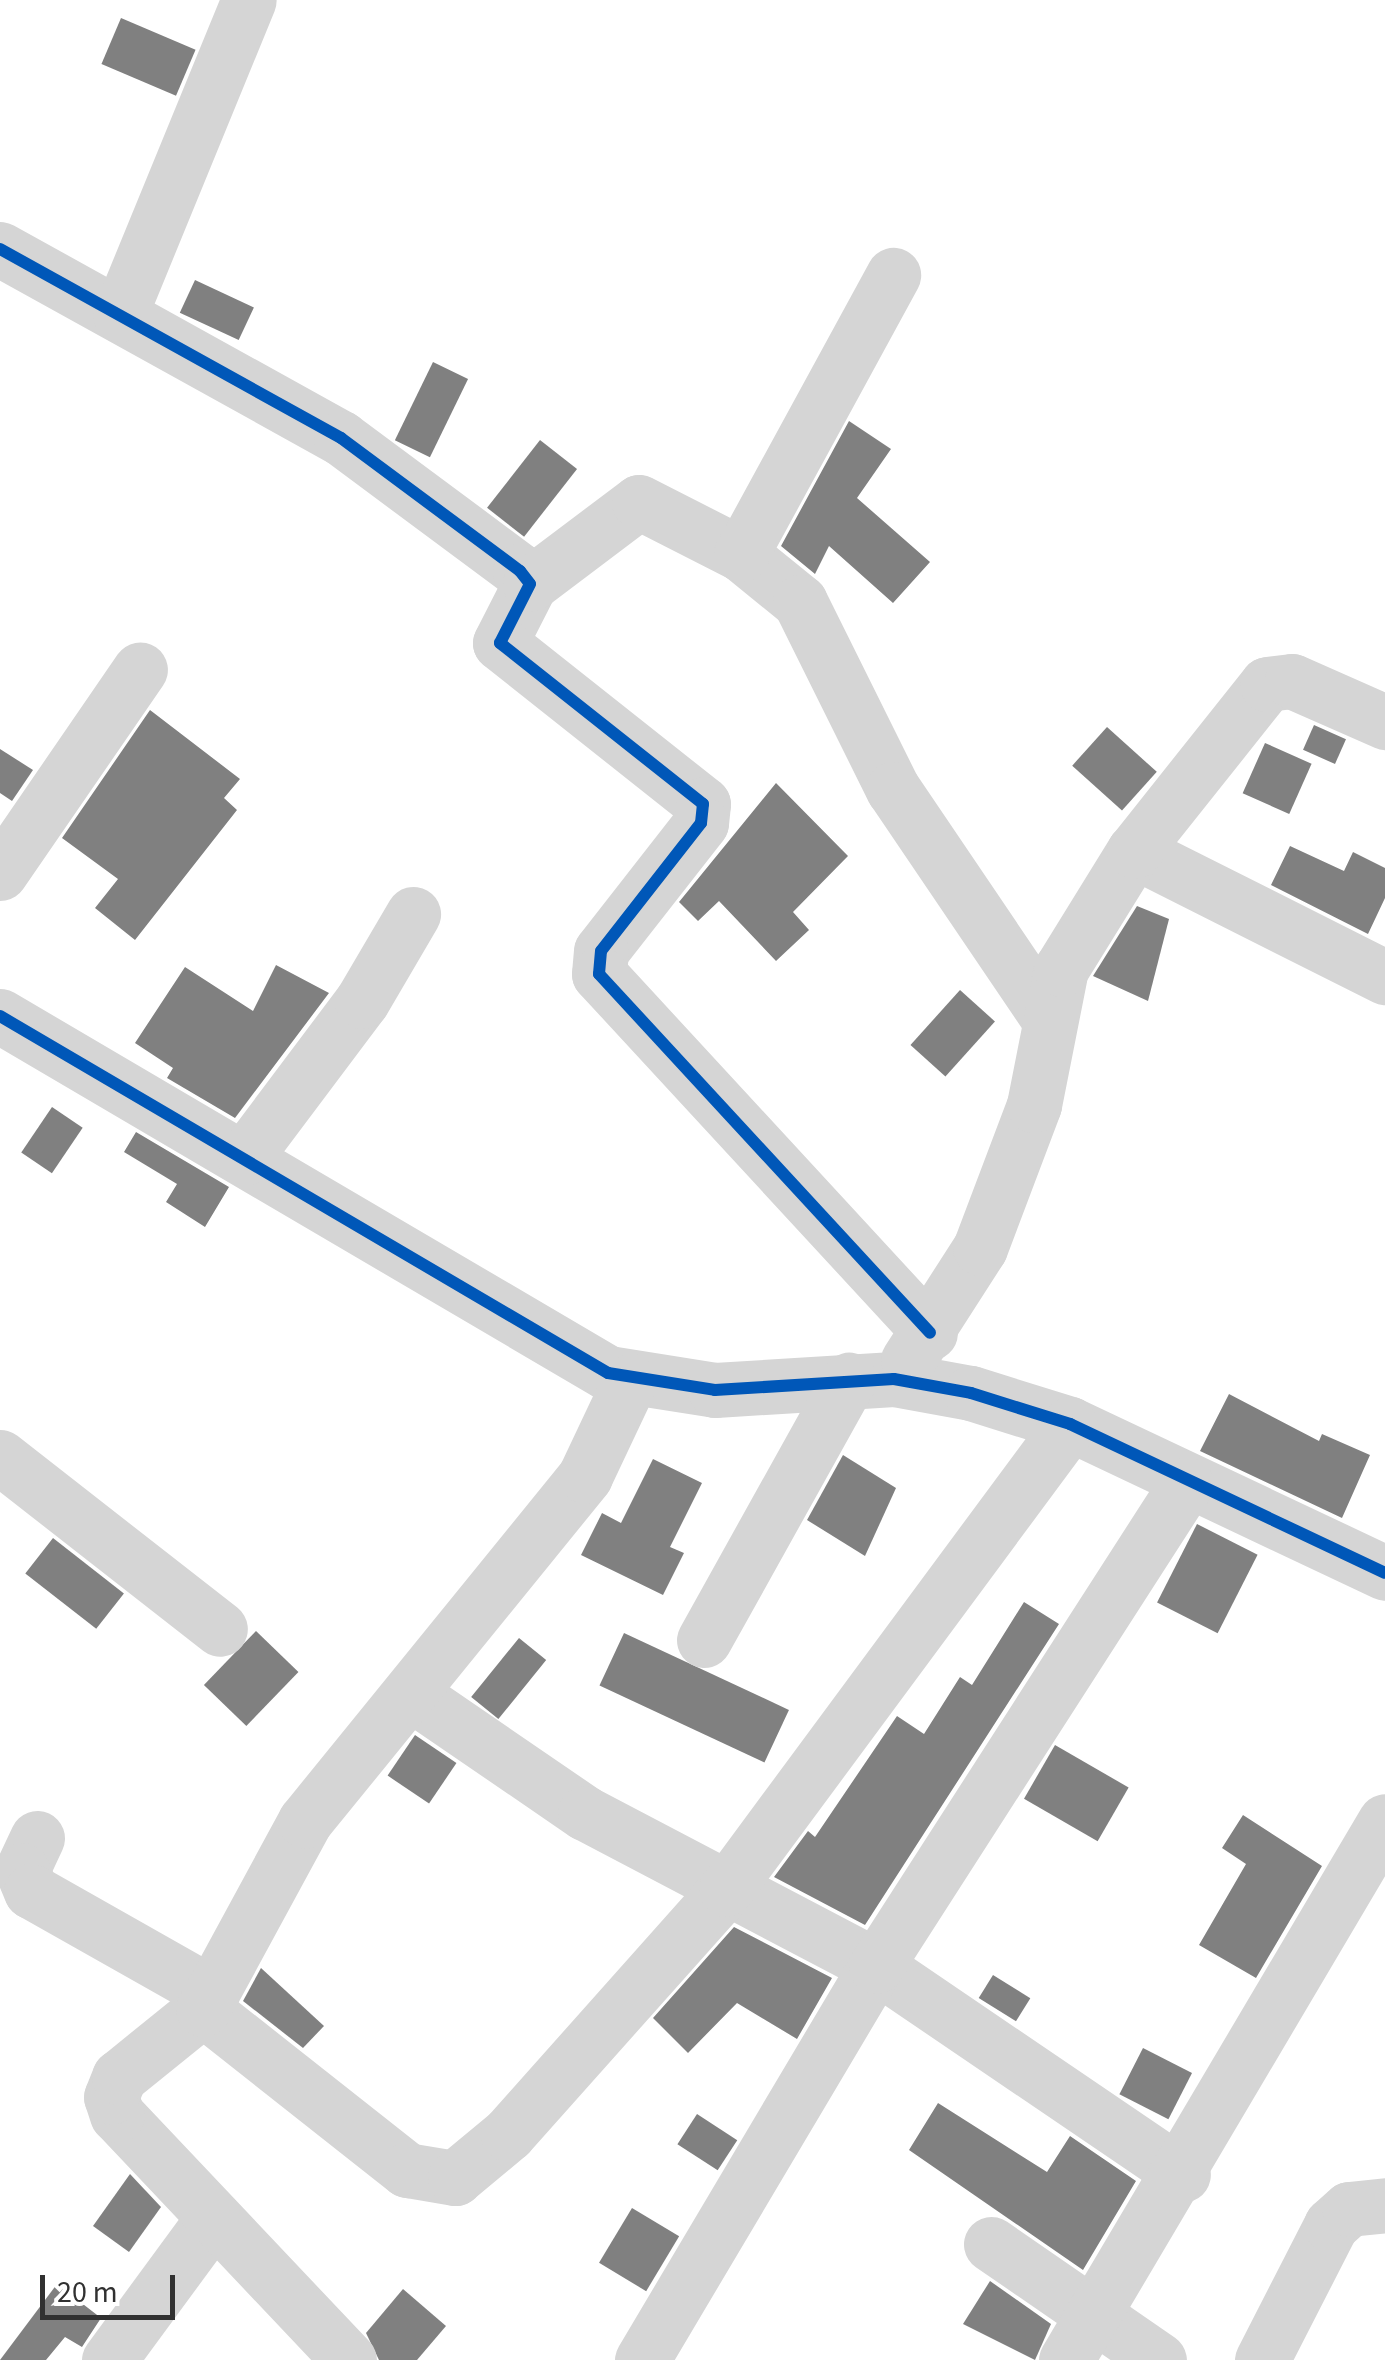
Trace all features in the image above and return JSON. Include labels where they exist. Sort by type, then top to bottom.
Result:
[{"type":"street","points":[[120,314],[249,0]]},
{"type":"street","points":[[0,249],[341,438],[530,584]]},
{"type":"street","points":[[741,554],[894,275]]},
{"type":"street","points":[[930,1333],[600,974],[601,951],[700,823],[703,804],[500,642],[530,584],[639,502],[741,554],[800,602],[893,789],[1046,1015]]},
{"type":"street","points":[[0,874],[140,669]]},
{"type":"street","points":[[704,1640],[872,1379],[930,1333],[1018,1160],[1046,1015],[1084,922],[1134,851],[1266,684],[1292,681],[1385,722]]},
{"type":"street","points":[[1134,851],[1385,977]]},
{"type":"street","points":[[244,1158],[362,1001],[413,914]]},
{"type":"street","points":[[0,1016],[244,1158],[532,1336],[630,1380],[714,1390],[872,1379],[1070,1424],[1186,1484],[1385,1573]]},
{"type":"street","points":[[349,2360],[117,2115],[111,2096],[119,2076],[207,2001],[305,1821],[414,1696],[586,1476],[630,1380]]},
{"type":"street","points":[[38,1838],[22,1870],[31,1892],[207,2001],[407,2170],[455,2178],[508,2134],[726,1889],[1070,1424]]},
{"type":"street","points":[[0,1457],[220,1629]]},
{"type":"street","points":[[642,2360],[876,1966],[1186,1484]]},
{"type":"street","points":[[414,1696],[585,1813],[876,1966],[1183,2175]]},
{"type":"street","points":[[1081,2338],[1183,2175],[1385,1820]]},
{"type":"street","points":[[1262,2360],[1331,2225],[1349,2209],[1385,2204]]},
{"type":"street","points":[[110,2360],[214,2217]]},
{"type":"street","points":[[991,2244],[1081,2338],[1159,2360]]},
{"type":"building","points":[[121,18],[196,50],[176,96],[101,64]]},
{"type":"building","points":[[195,280],[254,307],[239,340],[180,313]]},
{"type":"building","points":[[433,362],[468,379],[430,457],[395,440]]},
{"type":"building","points":[[849,421],[891,449],[857,498],[930,562],[893,603],[829,546],[815,574],[781,546]]},
{"type":"building","points":[[540,440],[577,469],[524,537],[487,508]]},
{"type":"building","points":[[150,710],[240,779],[224,798],[237,810],[135,940],[95,908],[118,879],[62,838]]},
{"type":"building","points":[[1314,725],[1346,739],[1335,764],[1303,750]]},
{"type":"building","points":[[1107,727],[1157,772],[1122,810],[1072,766]]},
{"type":"building","points":[[1265,743],[1312,764],[1289,814],[1243,793]]},
{"type":"building","points":[[0,749],[33,770],[12,801],[0,793]]},
{"type":"building","points":[[776,783],[848,856],[793,912],[809,930],[776,961],[719,901],[698,921],[679,902]]},
{"type":"building","points":[[1290,846],[1344,871],[1353,852],[1385,868],[1385,898],[1368,934],[1271,885]]},
{"type":"building","points":[[1137,906],[1169,919],[1148,1001],[1093,976]]},
{"type":"building","points":[[276,965],[329,993],[235,1118],[167,1078],[173,1068],[135,1043],[185,967],[253,1011]]},
{"type":"building","points":[[960,990],[995,1021],[945,1076],[910,1045]]},
{"type":"building","points":[[52,1107],[83,1128],[52,1173],[21,1153]]},
{"type":"building","points":[[136,1132],[229,1187],[205,1227],[166,1202],[177,1184],[124,1152]]},
{"type":"building","points":[[1229,1394],[1319,1441],[1322,1434],[1370,1455],[1342,1518],[1200,1451]]},
{"type":"building","points":[[843,1455],[896,1488],[865,1556],[807,1520]]},
{"type":"building","points":[[653,1459],[702,1483],[670,1547],[684,1553],[663,1595],[581,1555],[602,1513],[621,1523]]},
{"type":"building","points":[[1197,1524],[1258,1555],[1218,1633],[1157,1602]]},
{"type":"building","points":[[53,1538],[124,1593],[96,1629],[25,1573]]},
{"type":"building","points":[[1024,1602],[1059,1624],[865,1925],[774,1877],[808,1831],[815,1837],[897,1716],[924,1734],[960,1677],[972,1685]]},
{"type":"building","points":[[256,1631],[298,1672],[246,1726],[204,1685]]},
{"type":"building","points":[[624,1633],[789,1710],[764,1762],[599,1686]]},
{"type":"building","points":[[519,1638],[546,1660],[498,1719],[471,1697]]},
{"type":"building","points":[[415,1735],[456,1763],[429,1804],[388,1776]]},
{"type":"building","points":[[1055,1745],[1129,1787],[1098,1841],[1024,1799]]},
{"type":"building","points":[[1243,1815],[1322,1866],[1256,1978],[1199,1945],[1246,1864],[1222,1848]]},
{"type":"building","points":[[734,1927],[832,1978],[797,2039],[737,2003],[688,2053],[653,2018]]},
{"type":"building","points":[[261,1968],[324,2026],[303,2048],[243,2001]]},
{"type":"building","points":[[993,1975],[1030,1998],[1016,2021],[979,1998]]},
{"type":"building","points":[[1143,2048],[1192,2073],[1168,2119],[1119,2094]]},
{"type":"building","points":[[938,2103],[1047,2172],[1070,2136],[1136,2181],[1083,2270],[909,2150]]},
{"type":"building","points":[[697,2114],[737,2140],[718,2170],[677,2144]]},
{"type":"building","points":[[130,2174],[161,2207],[129,2252],[93,2226]]},
{"type":"building","points":[[632,2208],[679,2236],[646,2291],[599,2263]]},
{"type":"building","points":[[990,2281],[1051,2324],[1035,2360],[963,2324]]},
{"type":"building","points":[[57,2284],[101,2318],[82,2347],[65,2337],[46,2360],[0,2360]]},
{"type":"building","points":[[403,2289],[446,2326],[417,2360],[379,2360],[366,2333]]},
{"type":"cycle path","points":[[0,249],[341,438],[520,571],[530,584],[500,643],[703,804],[701,823],[601,951],[599,974],[930,1333]]},
{"type":"cycle path","points":[[0,1016],[608,1373],[715,1390],[894,1379],[971,1393],[1070,1424],[1385,1573]]}]
